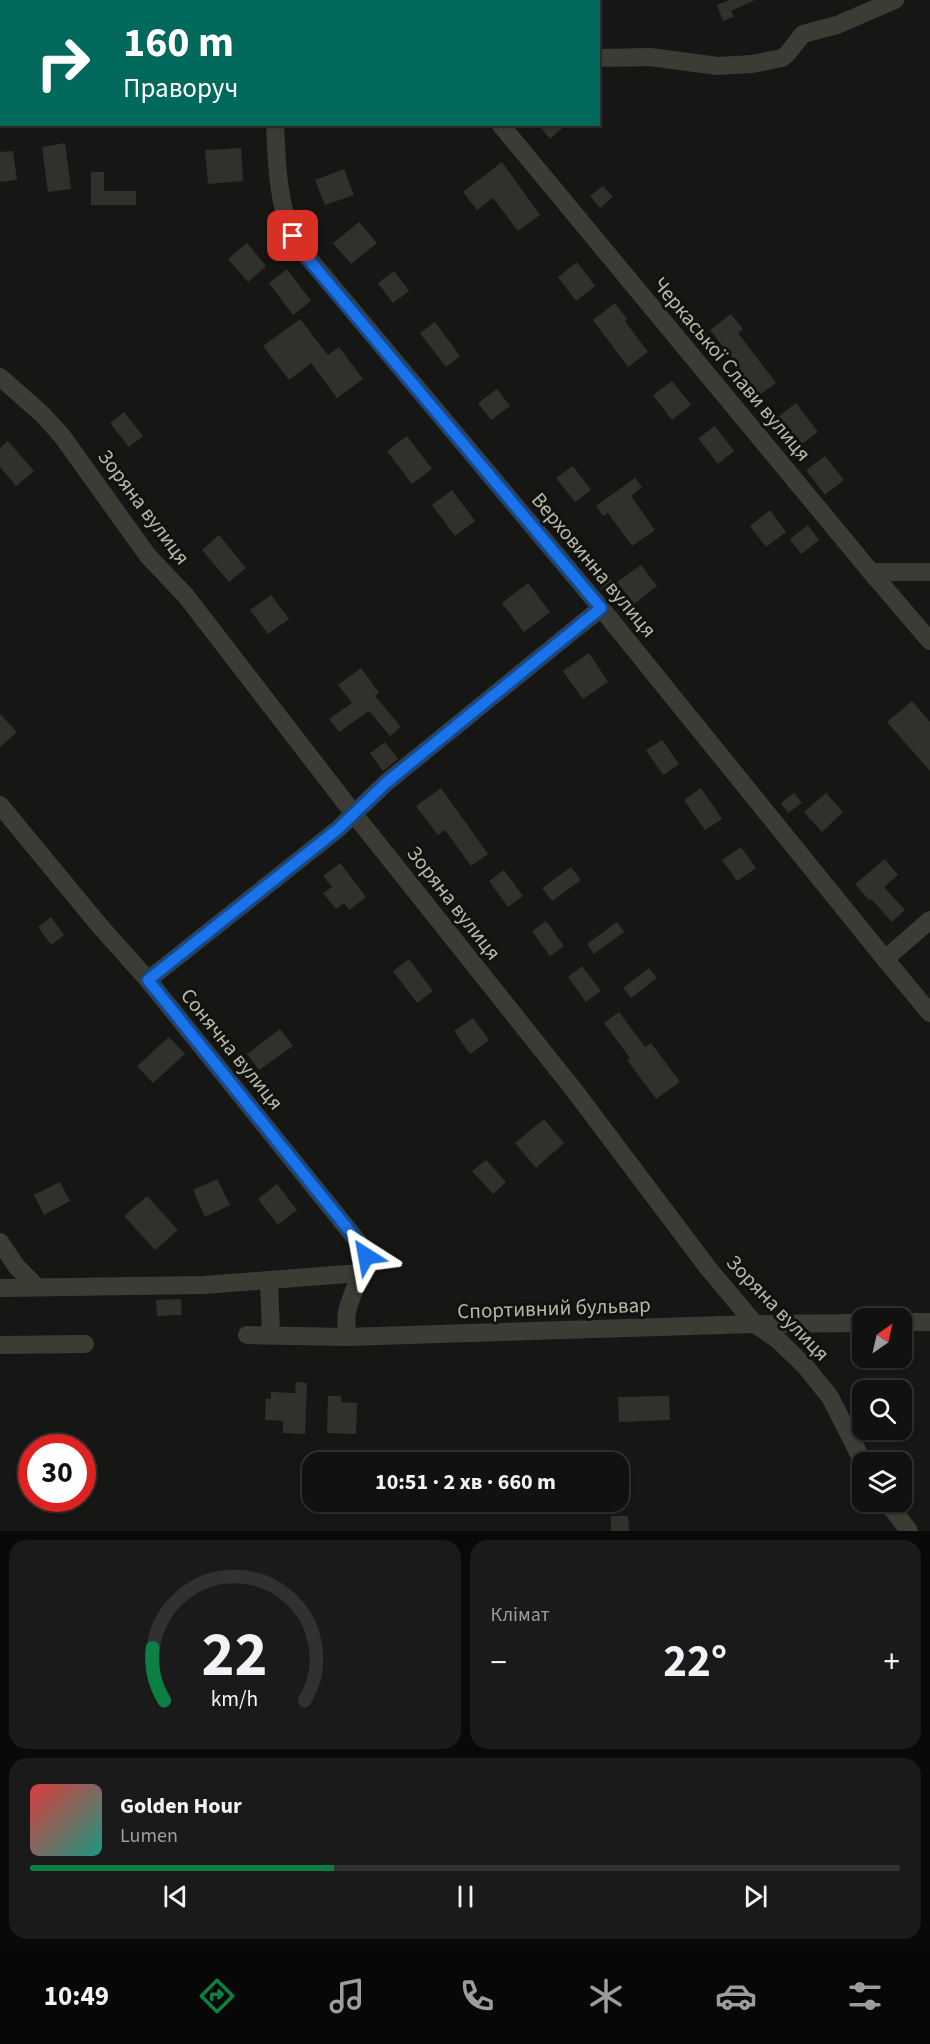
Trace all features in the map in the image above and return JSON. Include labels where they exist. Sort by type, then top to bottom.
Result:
[{"type":"street","points":[[600,58],[650,57],[718,66],[752,64],[782,58],[803,33],[837,25],[895,0]]},
{"type":"street","name":"Верховинна вулиця","points":[[275,126],[279,192],[293,236],[310,261],[601,608],[930,1013]]},
{"type":"street","name":"Черкаської Слави вулиця","points":[[502,126],[930,641]]},
{"type":"street","name":"Зоряна вулиця","points":[[0,377],[42,414],[62,436],[148,556],[186,596],[354,814],[574,1090],[708,1268],[755,1324],[778,1340],[805,1366],[830,1397],[858,1452]]},
{"type":"street","points":[[871,572],[930,572]]},
{"type":"street","points":[[148,980],[338,829],[387,782],[601,608]]},
{"type":"street","name":"Сонячна вулиця","points":[[0,805],[99,925],[148,980],[364,1249],[366,1262],[347,1311],[347,1337]]},
{"type":"street","points":[[885,959],[930,920]]},
{"type":"street","points":[[0,1242],[16,1267],[37,1287]]},
{"type":"street","points":[[0,1288],[204,1285],[360,1273]]},
{"type":"street","points":[[269,1280],[271,1335]]},
{"type":"street","points":[[912,1322],[930,1322]]},
{"type":"street","name":"Спортивний бульвар","points":[[247,1335],[347,1337],[852,1323]]},
{"type":"street","points":[[0,1345],[85,1344]]},
{"type":"street","points":[[895,1512],[909,1531]]},
{"type":"building","points":[[730,0],[755,0],[731,11],[734,17],[723,21],[717,5]]},
{"type":"building","points":[[540,126],[565,126],[550,139]]},
{"type":"building","points":[[65,143],[71,189],[48,192],[42,147]]},
{"type":"building","points":[[241,148],[243,181],[208,184],[205,150]]},
{"type":"building","points":[[13,151],[17,180],[0,182],[0,152]]},
{"type":"building","points":[[502,162],[540,215],[518,231],[493,198],[477,210],[463,192]]},
{"type":"building","points":[[344,169],[354,195],[325,205],[315,180]]},
{"type":"building","points":[[91,172],[104,172],[104,191],[136,191],[136,205],[91,205]]},
{"type":"building","points":[[603,186],[613,197],[600,208],[590,196]]},
{"type":"building","points":[[359,222],[377,243],[351,264],[333,243]]},
{"type":"building","points":[[247,243],[266,266],[248,282],[228,259]]},
{"type":"building","points":[[577,262],[595,286],[576,301],[558,277]]},
{"type":"building","points":[[287,269],[311,301],[293,315],[269,283]]},
{"type":"building","points":[[394,271],[409,291],[393,303],[378,283]]},
{"type":"building","points":[[615,303],[648,352],[628,367],[593,320]]},
{"type":"building","points":[[731,314],[743,329],[738,333],[776,383],[757,397],[732,364],[735,362],[710,330]]},
{"type":"building","points":[[300,319],[328,355],[339,347],[363,379],[337,398],[311,363],[289,380],[263,346]]},
{"type":"building","points":[[435,322],[460,356],[446,367],[420,333]]},
{"type":"building","points":[[672,381],[691,405],[672,420],[653,395]]},
{"type":"building","points":[[497,389],[510,406],[491,420],[478,403]]},
{"type":"building","points":[[796,403],[818,432],[799,446],[778,417]]},
{"type":"building","points":[[124,412],[143,436],[129,447],[110,423]]},
{"type":"building","points":[[715,426],[734,451],[718,464],[698,438]]},
{"type":"building","points":[[407,436],[432,469],[412,484],[387,451]]},
{"type":"building","points":[[8,441],[34,471],[16,486],[0,467],[0,448]]},
{"type":"building","points":[[825,456],[844,480],[825,495],[806,470]]},
{"type":"building","points":[[573,466],[591,490],[575,502],[556,478]]},
{"type":"building","points":[[635,478],[642,487],[631,496],[655,530],[632,546],[608,513],[603,516],[596,506]]},
{"type":"building","points":[[452,490],[475,521],[455,536],[432,505]]},
{"type":"building","points":[[770,510],[786,532],[766,547],[750,526]]},
{"type":"building","points":[[808,525],[819,540],[801,554],[790,539]]},
{"type":"building","points":[[219,535],[246,568],[229,582],[202,550]]},
{"type":"building","points":[[641,565],[657,586],[634,604],[617,582]]},
{"type":"building","points":[[602,566],[613,582],[602,590],[590,574]]},
{"type":"building","points":[[528,583],[550,612],[524,632],[502,603]]},
{"type":"building","points":[[271,595],[289,619],[268,634],[250,610]]},
{"type":"building","points":[[589,653],[608,682],[583,699],[563,671]]},
{"type":"building","points":[[361,668],[379,693],[375,696],[401,727],[390,736],[369,711],[339,732],[329,719],[352,703],[338,685]]},
{"type":"building","points":[[912,701],[930,722],[930,771],[887,722]]},
{"type":"building","points":[[0,714],[17,732],[0,747]]},
{"type":"building","points":[[662,740],[679,764],[663,775],[646,750]]},
{"type":"building","points":[[385,742],[398,759],[383,771],[370,753]]},
{"type":"building","points":[[441,788],[488,854],[471,866],[445,830],[438,835],[416,806]]},
{"type":"building","points":[[701,788],[722,819],[705,830],[684,800]]},
{"type":"building","points":[[794,793],[802,803],[788,813],[781,803]]},
{"type":"building","points":[[826,793],[843,812],[822,832],[804,812]]},
{"type":"building","points":[[741,847],[756,868],[737,881],[722,860]]},
{"type":"building","points":[[885,859],[898,875],[884,887],[905,910],[892,922],[855,884]]},
{"type":"building","points":[[340,863],[366,897],[349,910],[344,903],[336,909],[323,893],[332,887],[323,876]]},
{"type":"building","points":[[571,867],[581,880],[552,901],[542,888]]},
{"type":"building","points":[[504,870],[523,896],[508,907],[489,881]]},
{"type":"building","points":[[51,917],[64,935],[51,945],[38,927]]},
{"type":"building","points":[[546,921],[564,946],[550,956],[532,931]]},
{"type":"building","points":[[617,922],[624,932],[594,954],[587,944]]},
{"type":"building","points":[[409,959],[433,991],[417,1003],[393,971]]},
{"type":"building","points":[[582,966],[601,991],[586,1002],[568,977]]},
{"type":"building","points":[[649,968],[657,978],[631,998],[623,988]]},
{"type":"building","points":[[619,1012],[645,1047],[651,1043],[680,1082],[656,1099],[627,1060],[630,1058],[604,1023]]},
{"type":"building","points":[[473,1018],[489,1040],[470,1054],[454,1031]]},
{"type":"building","points":[[280,1029],[293,1046],[259,1070],[247,1054]]},
{"type":"building","points":[[169,1037],[185,1054],[153,1083],[137,1066]]},
{"type":"building","points":[[544,1119],[564,1143],[536,1168],[515,1143]]},
{"type":"building","points":[[486,1160],[506,1182],[493,1194],[472,1171]]},
{"type":"building","points":[[217,1179],[230,1205],[205,1217],[193,1190]]},
{"type":"building","points":[[60,1182],[70,1201],[44,1215],[34,1195]]},
{"type":"building","points":[[277,1184],[297,1210],[278,1225],[258,1199]]},
{"type":"building","points":[[147,1196],[178,1230],[155,1250],[124,1216]]},
{"type":"building","points":[[181,1299],[182,1315],[157,1316],[156,1300]]},
{"type":"building","points":[[296,1382],[307,1383],[305,1434],[283,1433],[283,1421],[265,1420],[266,1399],[271,1399],[271,1392],[295,1393]]},
{"type":"building","points":[[328,1396],[341,1396],[341,1402],[357,1403],[356,1434],[327,1433]]},
{"type":"building","points":[[669,1396],[670,1420],[619,1422],[618,1397]]},
{"type":"building","points":[[611,1516],[628,1516],[629,1531],[611,1531]]},
{"type":"route","points":[[293,236],[310,261],[601,608],[387,782],[338,829],[148,980],[364,1249],[366,1256]]}]
